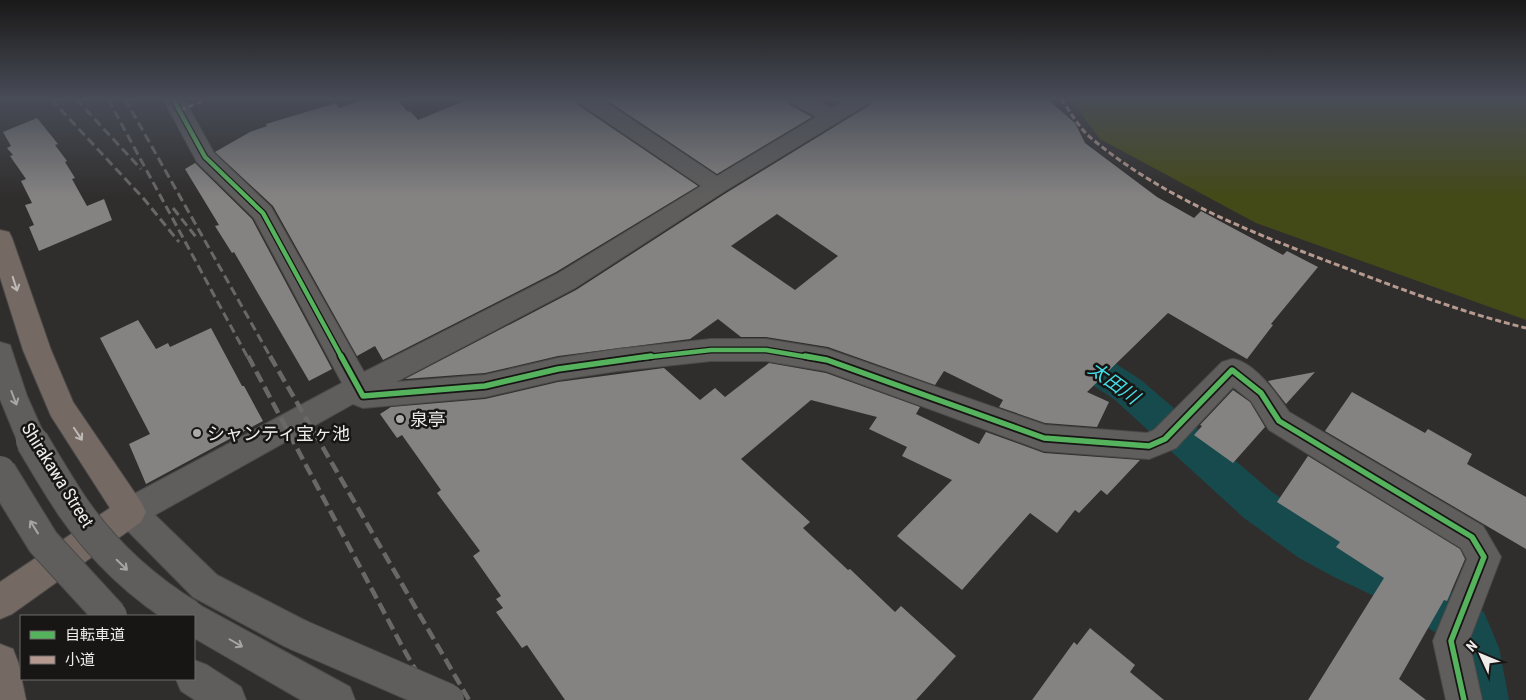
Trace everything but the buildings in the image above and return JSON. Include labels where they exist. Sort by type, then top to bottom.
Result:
[{"type":"highway","points":[[0,238],[37,350],[60,408],[130,512],[0,602]]},
{"type":"highway","points":[[0,662],[8,700]]},
{"type":"street","points":[[192,132],[206,156],[263,213],[284,248],[363,396],[475,387],[558,369],[618,360],[711,350],[766,350],[827,360],[1044,438],[1149,446],[1165,439],[1232,370],[1261,393],[1278,421],[1472,537],[1484,557],[1451,641],[1464,700]]},
{"type":"street","points":[[635,132],[717,186]]},
{"type":"street","points":[[448,700],[296,634],[205,586],[130,512],[304,416],[566,281],[808,132]]},
{"type":"street","name":"Shirakawa Street","points":[[0,353],[13,396],[32,441],[79,516],[122,565],[178,610],[187,615]]},
{"type":"street","points":[[0,472],[44,542],[110,615]]},
{"type":"street","points":[[195,620],[337,700]]},
{"type":"street","points":[[195,679],[228,700]]},
{"type":"green space","points":[[1094,132],[1526,132],[1526,320],[1256,223],[1100,139]]},
{"type":"waterway","name":"太田川","points":[[1064,348],[1128,390],[1258,505],[1314,544],[1349,563],[1402,587],[1468,628],[1476,648],[1486,700]]},
{"type":"railway","points":[[81,132],[144,199],[179,242]]},
{"type":"railway","points":[[106,132],[141,169]]},
{"type":"railway","points":[[126,132],[248,358]]},
{"type":"railway","points":[[143,132],[271,358]]},
{"type":"railway","points":[[173,208],[196,237]]},
{"type":"railway","points":[[248,356],[403,648],[433,700]]},
{"type":"railway","points":[[270,356],[469,700]]},
{"type":"marked path","points":[[1085,132],[1089,137],[1140,174],[1189,203],[1278,243],[1489,319],[1526,328]]},
{"type":"cycle path","points":[[191,132],[205,157],[263,213],[363,396],[485,386],[558,369],[618,360],[711,350],[766,350],[827,360],[1044,438],[1149,446],[1165,439],[1232,370],[1261,393],[1279,421],[1472,537],[1484,557],[1451,641],[1464,700]]},
{"type":"place","name":"泉亭","points":[[400,419]]},
{"type":"place","name":"シャンティ宝ヶ池","points":[[197,433]]}]
